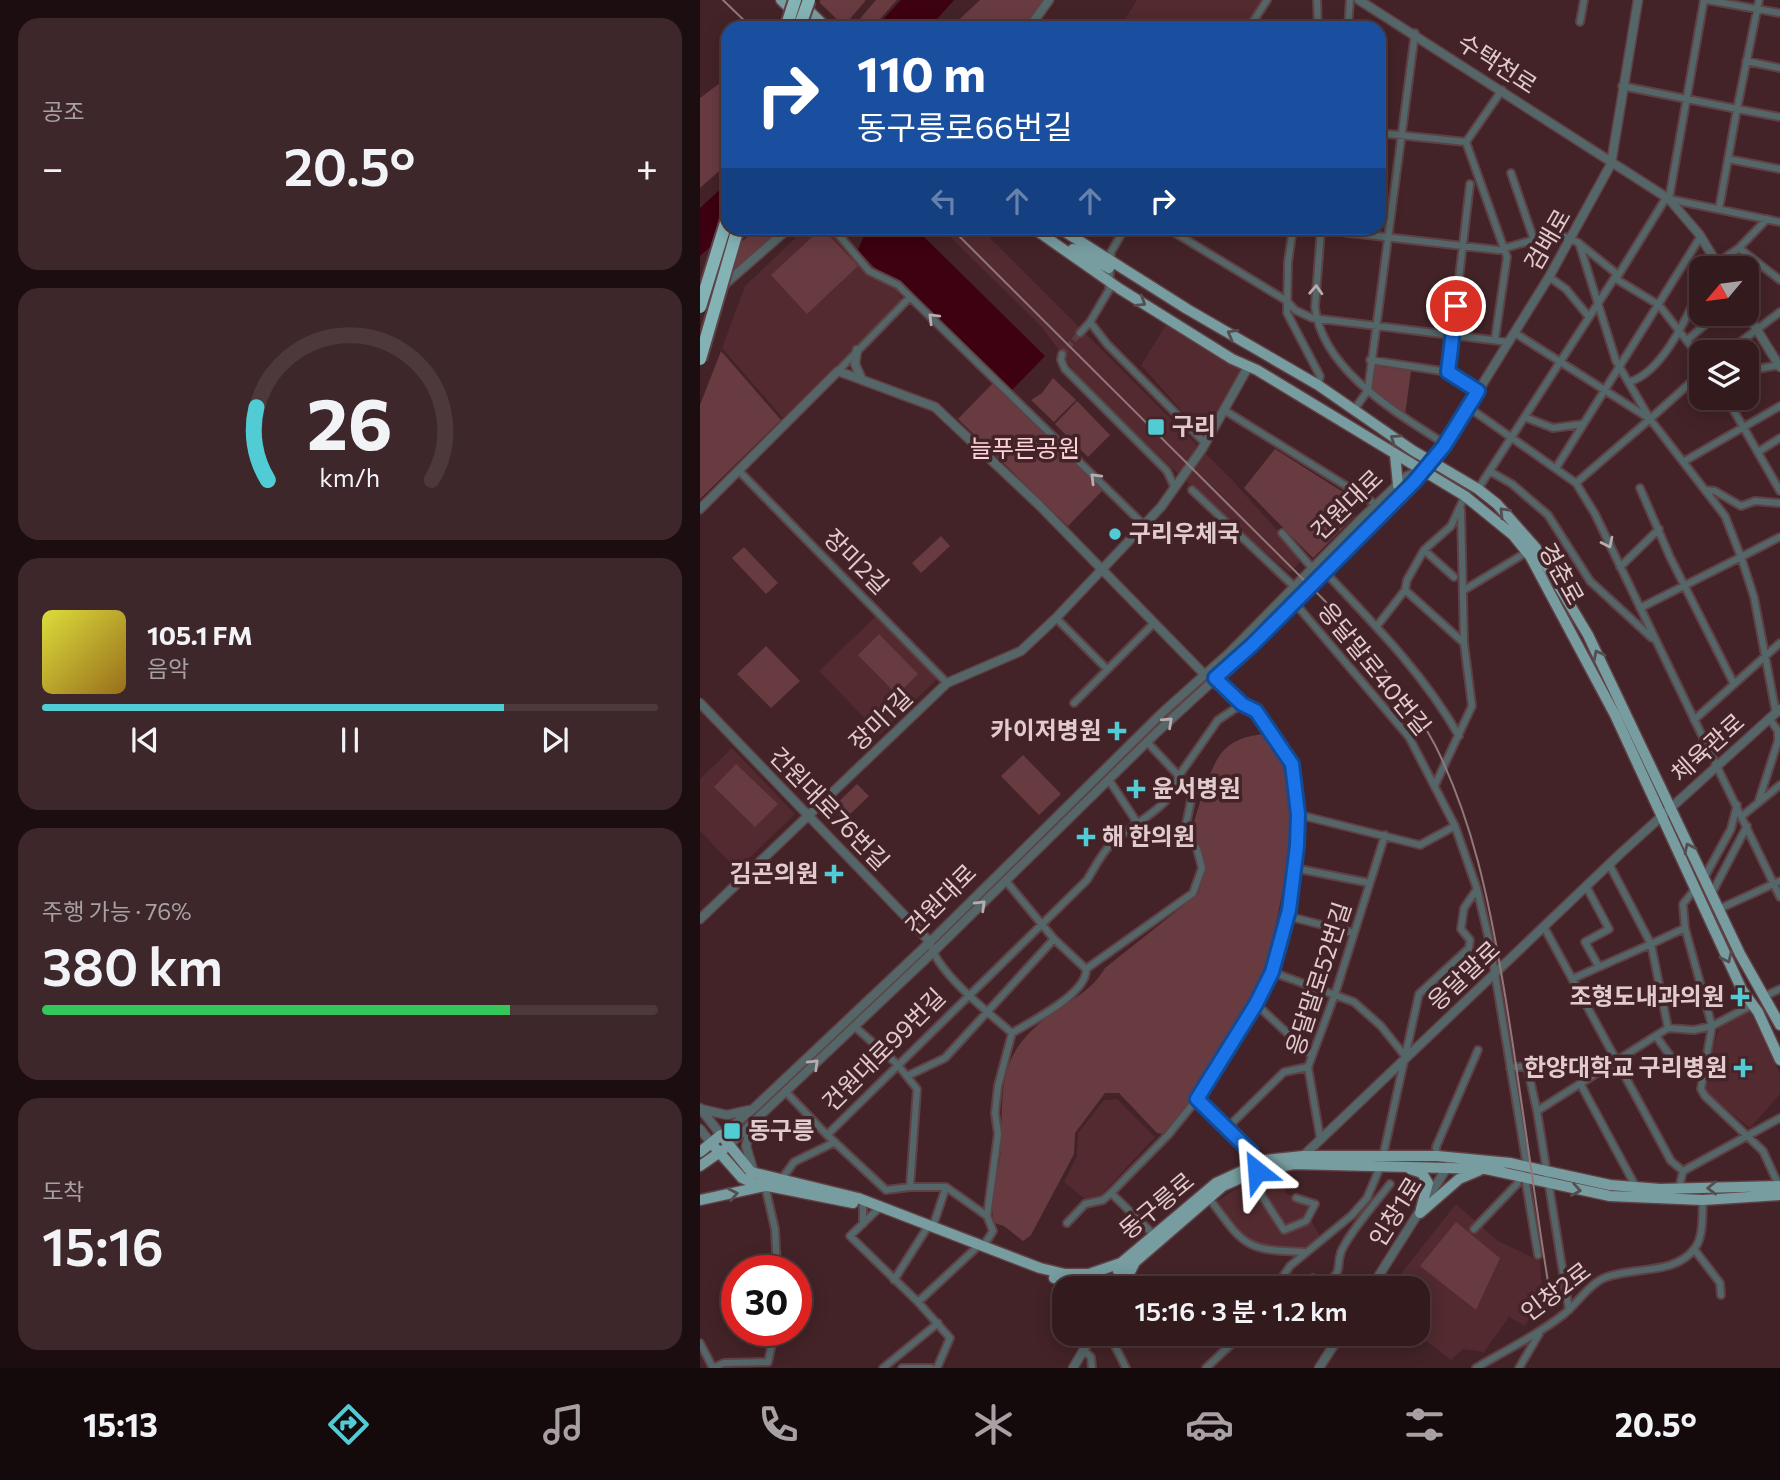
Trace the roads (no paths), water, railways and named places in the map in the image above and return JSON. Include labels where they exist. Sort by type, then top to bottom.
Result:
[{"type":"highway","points":[[802,21],[809,0]]},
{"type":"highway","points":[[787,21],[790,1]]},
{"type":"highway","points":[[700,308],[722,235]]},
{"type":"highway","points":[[700,359],[736,235]]},
{"type":"main road","points":[[790,1],[805,21]]},
{"type":"main road","points":[[790,1],[817,21]]},
{"type":"main road","name":"경춘로","points":[[1044,235],[1109,264]]},
{"type":"main road","name":"경춘로","points":[[1044,235],[1110,282],[1465,495],[1513,535],[1527,552],[1665,812],[1704,878],[1740,954],[1780,1025]]},
{"type":"main road","name":"경춘로","points":[[1069,235],[1109,264],[1318,385],[1412,450],[1478,489],[1527,536],[1560,585],[1610,679],[1695,889],[1780,1060]]},
{"type":"main road","points":[[1395,454],[1398,485]]},
{"type":"main road","points":[[700,1152],[721,1135],[754,1173]]},
{"type":"main road","name":"동구릉로","points":[[712,1143],[743,1178],[765,1186],[880,1208]]},
{"type":"main road","name":"건원대로","points":[[720,1153],[729,1145]]},
{"type":"main road","points":[[700,1166],[720,1153]]},
{"type":"main road","name":"동구릉로","points":[[1102,1276],[1122,1265],[1216,1183],[1256,1167],[1303,1156],[1382,1160],[1393,1165],[1450,1162],[1548,1178],[1610,1196],[1703,1200],[1780,1189]]},
{"type":"main road","name":"동구릉로","points":[[980,1247],[1065,1274],[1103,1271],[1135,1262],[1209,1198],[1256,1167],[1437,1156],[1450,1162],[1524,1173]]},
{"type":"main road","points":[[1393,1165],[1418,1170],[1425,1177],[1428,1191],[1420,1213]]},
{"type":"main road","points":[[1420,1213],[1458,1179],[1486,1169]]},
{"type":"main road","name":"동구릉로","points":[[754,1173],[830,1190],[1052,1276]]},
{"type":"main road","name":"동구릉로","points":[[1548,1178],[1636,1187],[1780,1189]]},
{"type":"main road","name":"동구릉로","points":[[700,1200],[765,1186]]},
{"type":"main road","points":[[1127,1276],[1135,1262]]},
{"type":"street","points":[[1034,21],[1049,0]]},
{"type":"street","points":[[1254,21],[1267,0]]},
{"type":"street","points":[[1317,0],[1318,21]]},
{"type":"street","points":[[1348,21],[1350,0]]},
{"type":"street","name":"수택천로","points":[[1359,0],[1415,33],[1611,164],[1667,198],[1701,236],[1711,256]]},
{"type":"street","points":[[1580,22],[1584,0]]},
{"type":"street","name":"검배로","points":[[1421,471],[1445,444],[1549,277],[1575,241],[1611,164],[1638,0]]},
{"type":"street","points":[[1478,489],[1492,472],[1598,301],[1667,198],[1706,0],[1780,13]]},
{"type":"street","points":[[1718,209],[1759,0]]},
{"type":"street","points":[[1354,410],[1368,390],[1415,33]]},
{"type":"street","points":[[1746,61],[1780,68]]},
{"type":"street","points":[[1622,86],[1780,117]]},
{"type":"street","points":[[1466,142],[1502,90]]},
{"type":"street","points":[[1386,134],[1466,142]]},
{"type":"street","points":[[1466,142],[1507,257],[1496,339]]},
{"type":"street","points":[[1728,159],[1780,169]]},
{"type":"street","points":[[1511,173],[1534,240]]},
{"type":"street","points":[[1448,372],[1470,184]]},
{"type":"street","points":[[1667,198],[1780,222]]},
{"type":"street","points":[[1727,256],[1739,248],[1767,219]]},
{"type":"street","points":[[1365,235],[1504,250],[1560,234],[1575,241],[1617,274]]},
{"type":"street","points":[[700,308],[736,281],[781,235]]},
{"type":"street","points":[[839,235],[869,271],[898,285],[911,297],[1144,525]]},
{"type":"street","points":[[1080,333],[1090,322],[1110,282],[1109,264],[1122,235]]},
{"type":"street","points":[[1179,235],[1287,301],[1295,310],[1317,319],[1377,324],[1508,342]]},
{"type":"street","points":[[1292,235],[1287,301],[1292,326],[1320,376],[1318,385]]},
{"type":"street","points":[[1320,235],[1315,298],[1317,319],[1344,364],[1368,390],[1445,444]]},
{"type":"street","points":[[1556,468],[1701,236]]},
{"type":"street","points":[[1575,241],[1620,366],[1650,419],[1725,516],[1741,557],[1754,597],[1777,712],[1778,741],[1759,800]]},
{"type":"street","points":[[1739,248],[1780,280]]},
{"type":"street","points":[[1617,274],[1616,279],[1658,304],[1689,343]]},
{"type":"street","points":[[1549,277],[1566,289],[1589,317]]},
{"type":"street","points":[[700,509],[911,297]]},
{"type":"street","points":[[1629,382],[1643,378],[1655,367],[1689,308]]},
{"type":"street","points":[[1742,340],[1780,312]]},
{"type":"street","points":[[1090,322],[1107,344],[1205,443]]},
{"type":"street","points":[[1687,340],[1704,326]]},
{"type":"street","points":[[1757,328],[1779,366],[1759,368]]},
{"type":"street","points":[[1515,333],[1650,419]]},
{"type":"street","points":[[857,349],[855,364],[862,380]]},
{"type":"street","points":[[1062,354],[1060,360],[1065,369],[1167,471],[1175,489]]},
{"type":"street","points":[[1370,360],[1448,372],[1478,391]]},
{"type":"street","name":"장미1길","points":[[700,919],[947,683],[1021,652],[1056,618],[1175,489],[1205,443],[1248,367]]},
{"type":"street","points":[[838,372],[935,407],[1039,505],[1204,674],[1215,678],[1242,704],[1256,711],[1292,764],[1296,814],[1294,868],[1287,916],[1272,972],[1256,1004],[1197,1099],[1168,1135],[1103,1200],[1085,1204],[1067,1223]]},
{"type":"street","points":[[1576,483],[1689,384]]},
{"type":"street","points":[[1683,462],[1780,406]]},
{"type":"street","points":[[1468,407],[1576,483],[1777,883],[1780,897]]},
{"type":"street","points":[[1224,410],[1377,505]]},
{"type":"street","points":[[1734,410],[1780,491]]},
{"type":"street","points":[[1527,418],[1553,428],[1583,424]]},
{"type":"street","points":[[1758,452],[1780,438]]},
{"type":"street","name":"장미2길","points":[[738,470],[947,683]]},
{"type":"street","name":"건원대로","points":[[729,1145],[932,953],[1147,741],[1294,602],[1298,590],[1313,569],[1377,505],[1407,476],[1421,471]]},
{"type":"street","name":"건원대로","points":[[721,1135],[752,1110],[930,942],[1204,674],[1298,590],[1324,571],[1414,482],[1421,471]]},
{"type":"street","points":[[1492,472],[1512,484],[1548,515],[1590,581],[1656,641]]},
{"type":"street","points":[[1640,488],[1684,585],[1734,684]]},
{"type":"street","points":[[1192,490],[1298,590]]},
{"type":"street","points":[[1705,490],[1715,491],[1741,506],[1755,501],[1780,503]]},
{"type":"street","points":[[1377,626],[1405,590],[1407,580],[1424,550],[1451,526],[1461,510],[1465,495]]},
{"type":"street","points":[[1435,785],[1472,706],[1464,643],[1461,510]]},
{"type":"street","points":[[1620,567],[1659,529]]},
{"type":"street","points":[[1282,533],[1313,569]]},
{"type":"street","points":[[1640,608],[1780,537]]},
{"type":"street","points":[[1424,550],[1454,578]]},
{"type":"street","points":[[1464,590],[1527,552]]},
{"type":"street","points":[[1324,571],[1424,680],[1459,736]]},
{"type":"street","points":[[1405,590],[1464,643]]},
{"type":"street","name":"응달말로40번길","points":[[1294,602],[1409,737],[1455,826],[1477,888],[1490,944],[1538,1255]]},
{"type":"street","points":[[1056,618],[1107,669]]},
{"type":"street","points":[[1074,703],[1154,623]]},
{"type":"street","points":[[1694,720],[1780,643]]},
{"type":"street","points":[[1774,697],[1780,690]]},
{"type":"street","name":"건원대로76번길","points":[[700,703],[930,942]]},
{"type":"street","name":"건원대로99번길","points":[[827,1135],[968,993],[1087,880],[1102,853],[1136,821],[1163,805],[1176,789],[1178,777],[1218,720],[1242,704]]},
{"type":"street","name":"체육관로","points":[[1665,812],[1777,712]]},
{"type":"street","points":[[1086,969],[1193,893],[1202,868],[1196,849],[1184,834],[1193,791],[1147,741]]},
{"type":"street","points":[[1109,780],[1136,821]]},
{"type":"street","points":[[1742,816],[1780,784]]},
{"type":"street","points":[[1704,878],[1731,829],[1737,805]]},
{"type":"street","name":"응달말로","points":[[1294,1164],[1665,812]]},
{"type":"street","points":[[1296,814],[1420,845],[1455,826]]},
{"type":"street","points":[[1712,893],[1747,826]]},
{"type":"street","name":"응달말로52번길","points":[[1320,1137],[1308,1067],[1335,993],[1385,835]]},
{"type":"street","points":[[1609,864],[1651,944],[1668,1028]]},
{"type":"street","points":[[1294,868],[1370,883]]},
{"type":"street","points":[[918,1302],[980,1247],[993,1231],[987,1216],[998,1134],[995,1113],[998,1086],[1012,1033],[1078,990],[1087,977],[1086,969],[1054,939],[1006,880]]},
{"type":"street","points":[[1719,909],[1777,883]]},
{"type":"street","points":[[1586,886],[1609,929],[1585,942],[1599,967]]},
{"type":"street","points":[[1283,1276],[1290,1266],[1364,1203],[1382,1160],[1419,994],[1469,948],[1470,940],[1461,929],[1464,908],[1477,888]]},
{"type":"street","points":[[1695,889],[1683,904],[1685,928],[1712,1026],[1701,1088],[1705,1096],[1763,1151],[1780,1189]]},
{"type":"street","points":[[1287,916],[1354,933]]},
{"type":"street","points":[[1544,927],[1671,1161],[1683,1171]]},
{"type":"street","points":[[1572,979],[1685,928]]},
{"type":"street","name":"건원대로99번길","points":[[906,1076],[945,1058],[1054,939]]},
{"type":"street","points":[[930,942],[932,953],[968,993]]},
{"type":"street","points":[[1272,972],[1354,1002],[1381,1026],[1405,1056]]},
{"type":"street","points":[[1765,996],[1780,989]]},
{"type":"street","name":"건원대로99번길","points":[[968,993],[1012,1033]]},
{"type":"street","points":[[1256,1004],[1312,1056]]},
{"type":"street","points":[[1537,1111],[1668,1028],[1694,1030],[1712,1026],[1752,1005]]},
{"type":"street","points":[[854,1026],[897,1064],[917,1089],[909,1187]]},
{"type":"street","points":[[1656,1036],[1671,1057],[1701,1078]]},
{"type":"street","points":[[1437,1156],[1436,1147],[1478,1050]]},
{"type":"street","points":[[1510,1068],[1527,1066],[1537,1111],[1569,1310]]},
{"type":"street","points":[[1227,1128],[1284,1072],[1308,1067]]},
{"type":"street","points":[[1581,1085],[1636,1187]]},
{"type":"street","name":"건원대로99번길","points":[[785,1091],[886,1190]]},
{"type":"street","points":[[1197,1099],[1251,1152],[1262,1196],[1284,1230],[1306,1221],[1315,1204],[1296,1198]]},
{"type":"street","points":[[700,1109],[727,1115],[752,1110]]},
{"type":"street","points":[[700,1109],[721,1135]]},
{"type":"street","points":[[1679,1188],[1683,1171],[1750,1137],[1780,1118]]},
{"type":"street","points":[[753,1122],[746,1146],[754,1173]]},
{"type":"street","points":[[700,1129],[712,1143]]},
{"type":"street","points":[[781,1181],[794,1163],[835,1142]]},
{"type":"street","name":"인창1로","points":[[1379,1276],[1450,1162]]},
{"type":"street","points":[[1474,1229],[1517,1184],[1524,1173]]},
{"type":"street","points":[[1335,1276],[1341,1265],[1342,1252],[1390,1184]]},
{"type":"street","points":[[765,1186],[775,1229],[776,1255]]},
{"type":"street","points":[[937,1368],[950,1338],[918,1302],[850,1236],[880,1208],[886,1190],[946,1187],[987,1216]]},
{"type":"street","points":[[894,1280],[930,1227],[946,1187]]},
{"type":"street","points":[[1111,1193],[1154,1235]]},
{"type":"street","points":[[1209,1198],[1245,1243],[1267,1251],[1306,1252]]},
{"type":"street","points":[[1703,1200],[1699,1240],[1694,1249],[1720,1283],[1721,1295]]},
{"type":"street","points":[[863,1205],[863,1224]]},
{"type":"street","points":[[1341,1225],[1354,1234]]},
{"type":"street","name":"인창2로","points":[[1476,1368],[1540,1332],[1569,1310],[1602,1278],[1659,1268],[1694,1249]]},
{"type":"street","points":[[1122,1265],[1122,1276]]},
{"type":"street","points":[[883,1368],[938,1323]]},
{"type":"street","points":[[1519,1368],[1540,1332]]},
{"type":"street","points":[[700,1343],[713,1368],[724,1363],[767,1365],[771,1346]]},
{"type":"street","points":[[1073,1368],[1086,1346]]},
{"type":"street","points":[[1115,1346],[1126,1368]]},
{"type":"street","points":[[1206,1368],[1229,1346]]},
{"type":"street","points":[[1319,1368],[1333,1346]]},
{"type":"street","points":[[1083,1350],[1091,1356],[1091,1368]]},
{"type":"street","points":[[902,1368],[931,1368]]},
{"type":"tunnel","points":[[1062,354],[1080,333]]},
{"type":"railway","points":[[723,0],[745,21]]},
{"type":"railway","points":[[958,235],[1323,599],[1384,668],[1424,725],[1460,803],[1485,892],[1509,1020],[1548,1282]]},
{"type":"place","name":"구리","points":[[1156,427]]},
{"type":"place","name":"구리우체국","points":[[1115,534]]},
{"type":"place","name":"카이저병원","points":[[1117,731]]},
{"type":"place","name":"윤서병원","points":[[1136,789]]},
{"type":"place","name":"해 한의원","points":[[1086,837]]},
{"type":"place","name":"김곤의원","points":[[834,874]]},
{"type":"place","name":"조형도내과의원","points":[[1740,997]]},
{"type":"place","name":"한양대학교 구리병원","points":[[1743,1068]]},
{"type":"place","name":"동구릉","points":[[732,1131]]},
{"type":"park label","name":"늘푸른공원","points":[[1025,449]]}]
